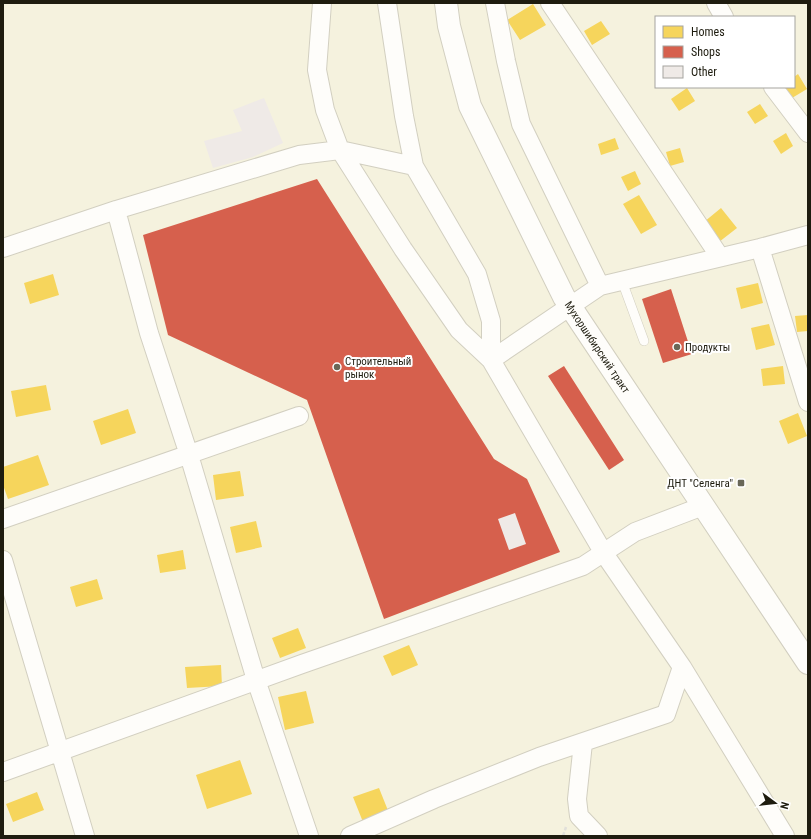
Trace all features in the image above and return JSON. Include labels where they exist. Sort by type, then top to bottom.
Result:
[{"type":"main road","name":"Мухоршибирский тракт","points":[[446,3],[449,26],[470,106],[564,297],[808,663]]},
{"type":"street","points":[[322,3],[317,70],[325,110],[340,150],[404,249],[459,330],[491,360],[604,552],[682,666],[785,836]]},
{"type":"street","points":[[388,3],[404,116],[414,166],[477,274],[491,321],[491,360]]},
{"type":"street","points":[[495,3],[506,61],[521,124],[600,286]]},
{"type":"street","points":[[550,3],[720,257]]},
{"type":"street","points":[[716,3],[723,16]]},
{"type":"street","points":[[774,88],[808,133]]},
{"type":"street","points":[[3,248],[116,210],[299,155],[340,150],[414,166]]},
{"type":"street","points":[[116,210],[150,333],[189,455],[256,680],[309,836]]},
{"type":"street","points":[[491,360],[600,286],[808,235]]},
{"type":"street","points":[[760,248],[808,402]]},
{"type":"street","points":[[3,520],[299,416]]},
{"type":"street","points":[[3,772],[256,680],[583,566],[635,532],[703,506]]},
{"type":"street","points":[[3,560],[85,836]]},
{"type":"street","points":[[350,836],[434,799],[539,757],[666,714],[682,666]]},
{"type":"street","points":[[583,742],[577,799],[579,816],[598,836]]},
{"type":"lane","points":[[622,281],[644,341]]},
{"type":"building: Homes","points":[[533,4],[546,25],[520,40],[507,20]]},
{"type":"building: Homes","points":[[601,21],[610,34],[592,45],[584,31]]},
{"type":"building: Homes","points":[[798,74],[807,89],[792,98],[785,88],[795,88],[795,76]]},
{"type":"building: Homes","points":[[687,88],[695,101],[679,111],[671,99]]},
{"type":"building: Homes","points":[[760,104],[768,116],[755,124],[747,112]]},
{"type":"building: Homes","points":[[786,133],[793,146],[781,154],[773,141]]},
{"type":"building: Homes","points":[[615,138],[619,149],[601,155],[598,144]]},
{"type":"building: Homes","points":[[680,148],[684,162],[670,166],[666,152]]},
{"type":"building: Homes","points":[[635,171],[641,184],[628,191],[621,177]]},
{"type":"building: Homes","points":[[639,195],[657,225],[641,234],[623,204]]},
{"type":"building: Homes","points":[[721,208],[737,228],[719,242],[704,222]]},
{"type":"building: Homes","points":[[53,274],[59,295],[30,304],[24,283]]},
{"type":"building: Homes","points":[[758,283],[763,303],[741,309],[736,288]]},
{"type":"building: Homes","points":[[808,315],[808,331],[797,332],[795,316]]},
{"type":"building: Homes","points":[[769,324],[775,345],[756,350],[751,328]]},
{"type":"building: Homes","points":[[783,366],[785,384],[763,386],[761,369]]},
{"type":"building: Homes","points":[[46,385],[51,410],[16,417],[11,391]]},
{"type":"building: Homes","points":[[128,409],[136,433],[101,445],[93,421]]},
{"type":"building: Homes","points":[[798,413],[807,436],[788,444],[779,421]]},
{"type":"building: Homes","points":[[38,455],[49,485],[8,499],[3,485],[3,467]]},
{"type":"building: Homes","points":[[240,471],[244,496],[216,500],[213,475]]},
{"type":"building: Homes","points":[[256,521],[262,547],[236,553],[230,527]]},
{"type":"building: Homes","points":[[183,550],[186,569],[160,573],[157,555]]},
{"type":"building: Homes","points":[[97,579],[103,599],[76,607],[70,587]]},
{"type":"building: Homes","points":[[298,628],[306,648],[280,658],[272,638]]},
{"type":"building: Homes","points":[[409,645],[418,665],[392,676],[383,656]]},
{"type":"building: Homes","points":[[221,665],[222,686],[187,688],[185,667]]},
{"type":"building: Homes","points":[[306,691],[314,723],[285,730],[278,697]]},
{"type":"building: Homes","points":[[240,760],[252,794],[207,809],[196,775]]},
{"type":"building: Homes","points":[[379,788],[389,813],[363,822],[353,797]]},
{"type":"building: Homes","points":[[37,792],[44,810],[13,822],[6,804]]},
{"type":"building: Shops","name":"Строительный рынок","points":[[317,179],[494,459],[527,479],[560,552],[384,619],[307,400],[168,335],[143,235]]},
{"type":"building: Shops","points":[[671,289],[692,354],[663,363],[642,299]]},
{"type":"building: Shops","points":[[564,366],[624,460],[609,470],[548,376]]},
{"type":"building: Other","points":[[264,98],[283,143],[253,157],[213,168],[204,141],[242,131],[233,110]]},
{"type":"building: Other","points":[[515,513],[526,544],[509,550],[498,519]]},
{"type":"place","name":"Продукты","points":[[677,347]]},
{"type":"place","name":"Строительный рынок","points":[[337,367]]},
{"type":"place","name":"ДНТ \"Селенга\"","points":[[741,483]]}]
